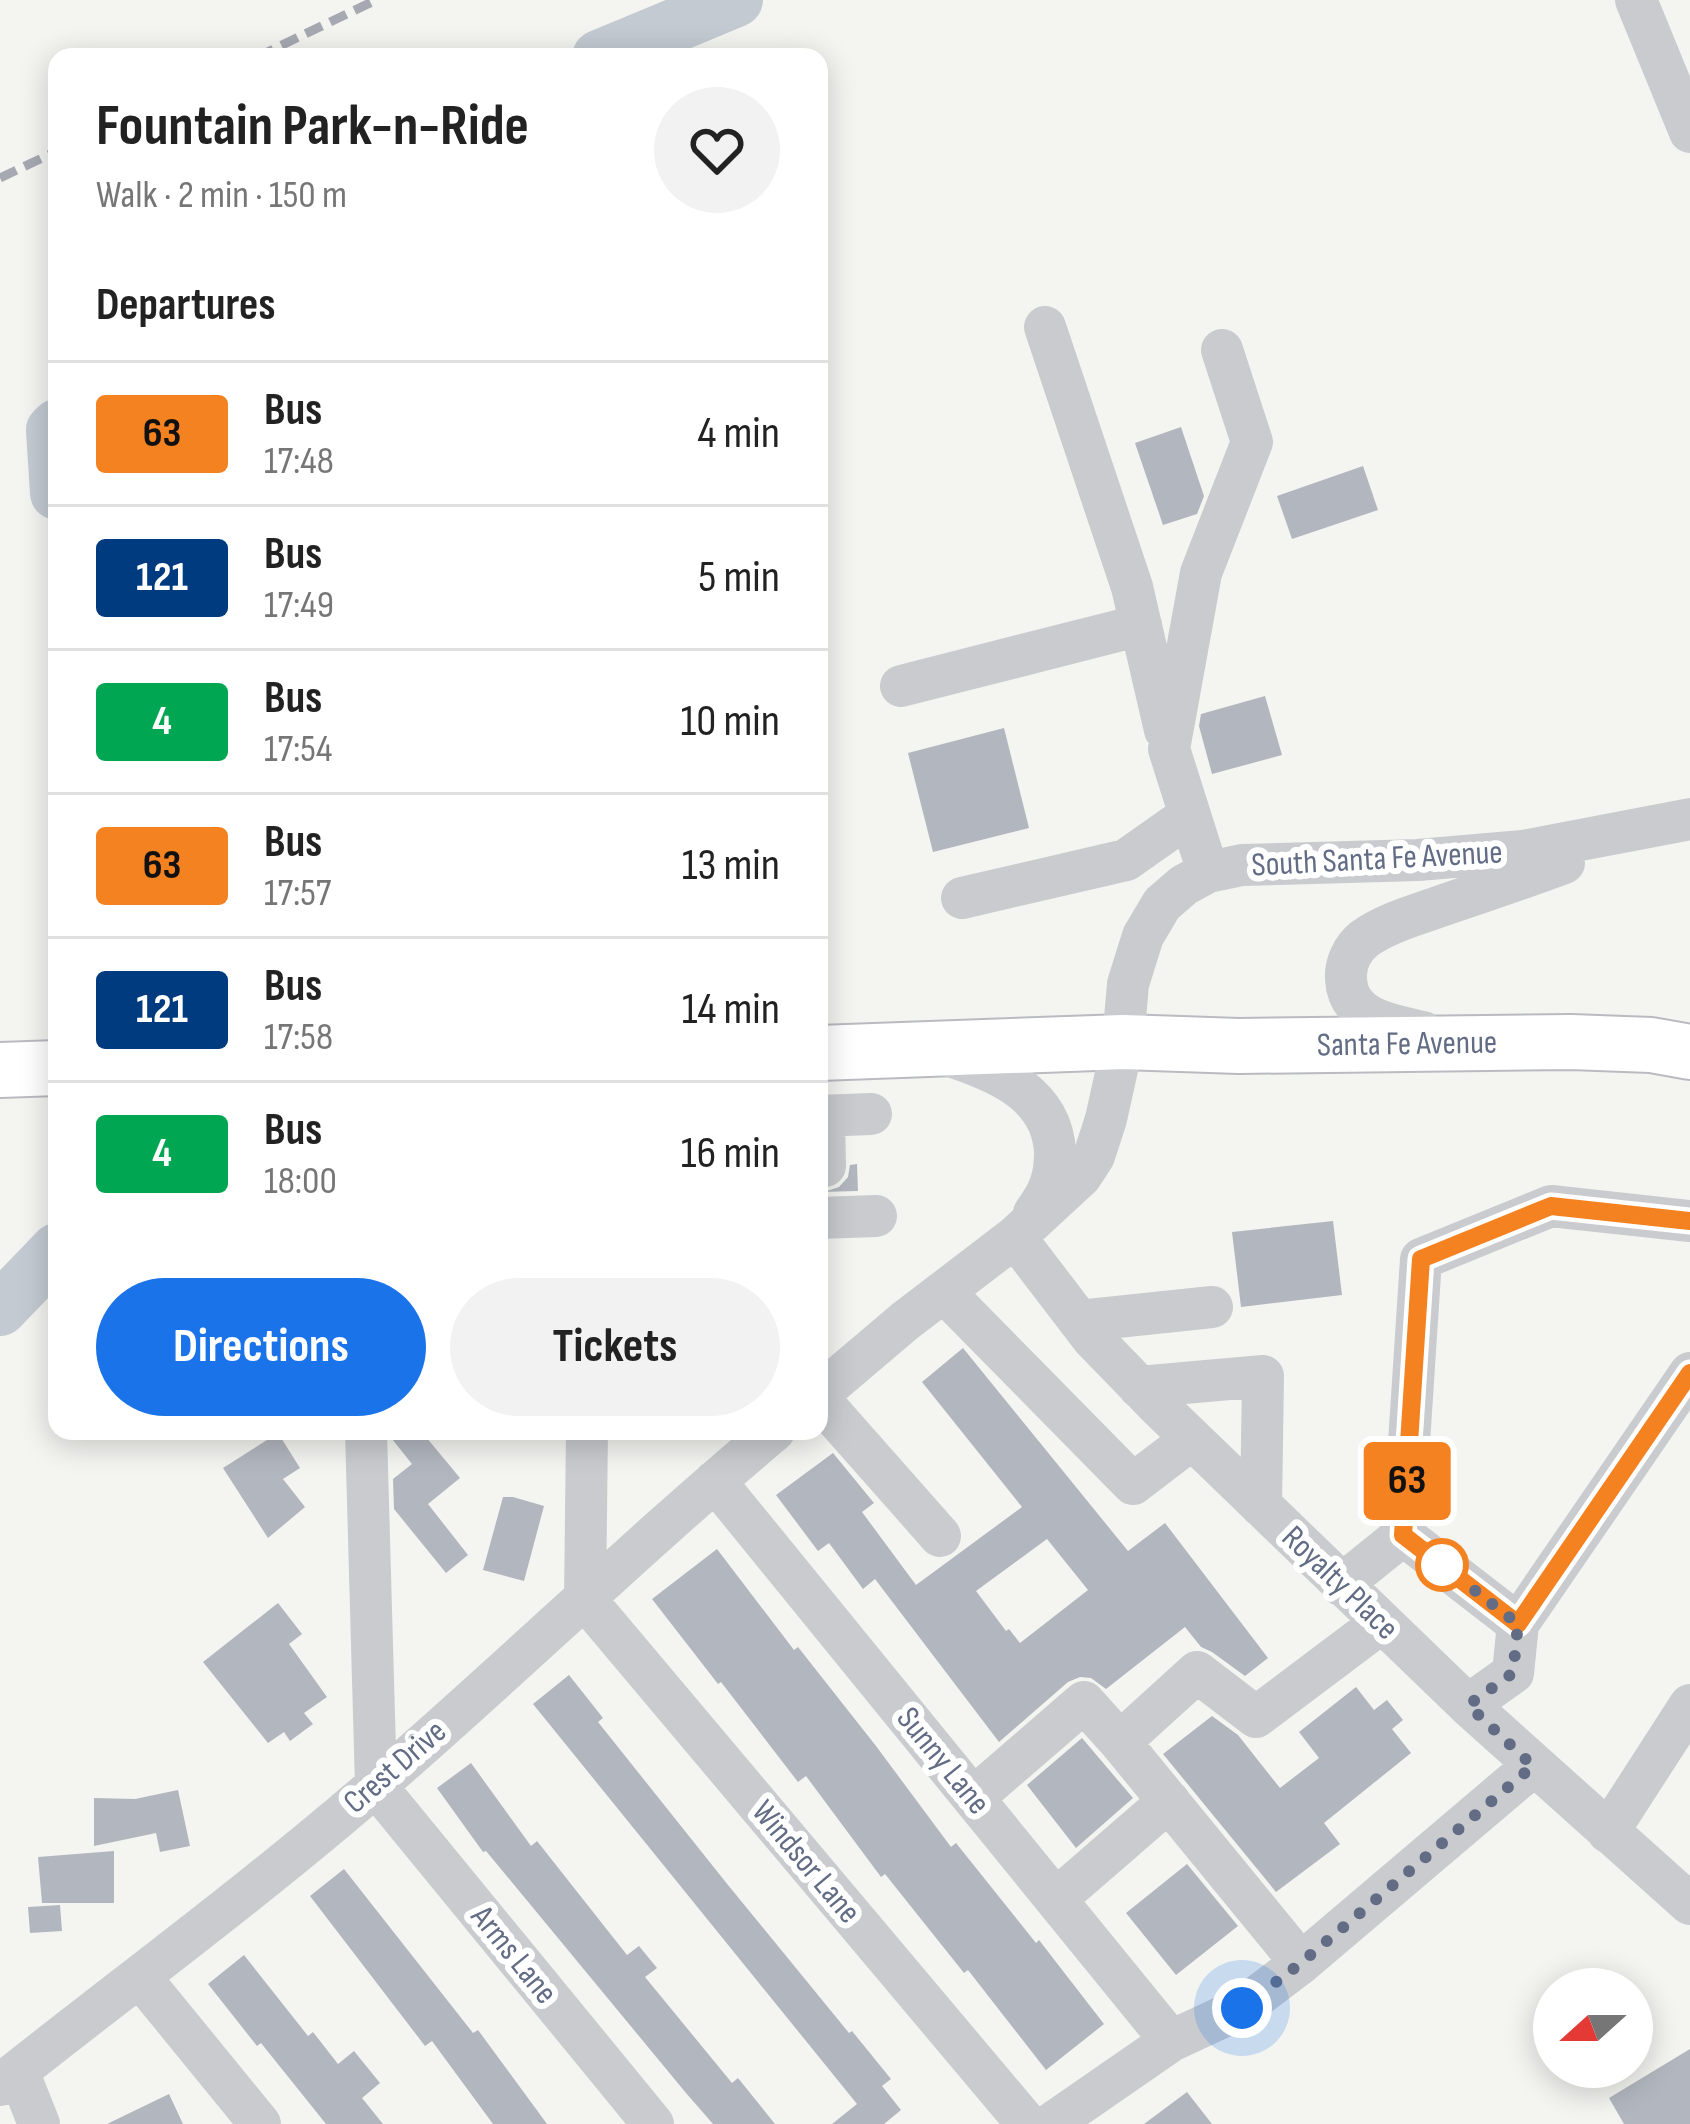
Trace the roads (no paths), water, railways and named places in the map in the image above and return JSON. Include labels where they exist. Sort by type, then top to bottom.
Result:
[{"type":"main road","name":"Santa Fe Avenue","points":[[1123,1042],[1651,1045],[1690,1052]]},
{"type":"main road","points":[[828,1054],[1123,1042]]},
{"type":"main road","points":[[0,1070],[48,1068]]},
{"type":"street","points":[[1636,0],[1678,69],[1690,131]]},
{"type":"street","points":[[1045,327],[1132,587],[1169,749],[1208,872]]},
{"type":"street","points":[[1169,749],[1201,573],[1252,442],[1222,350]]},
{"type":"street","points":[[902,686],[1141,625]]},
{"type":"street","points":[[962,898],[1126,860],[1190,815]]},
{"type":"street","points":[[1465,1042],[1378,1022],[1357,1009],[1347,993],[1345,974],[1348,958],[1361,941],[1417,914],[1682,821]]},
{"type":"street","name":"South Santa Fe Avenue","points":[[1123,1042],[1128,984],[1143,936],[1162,904],[1208,872],[1242,865],[1418,860],[1523,851],[1682,821]]},
{"type":"street","points":[[828,1389],[1066,1191],[1094,1156],[1123,1042]]},
{"type":"street","points":[[927,1049],[1011,1082],[1033,1098],[1046,1117],[1054,1138],[1050,1192],[1015,1238]]},
{"type":"street","points":[[828,1116],[871,1114]]},
{"type":"street","points":[[828,1200],[876,1216]]},
{"type":"street","points":[[1341,1585],[1403,1535],[1421,1259],[1551,1206],[1690,1221]]},
{"type":"street","name":"Royalty Place","points":[[1015,1238],[1079,1321],[1139,1387],[1533,1766],[1690,1904]]},
{"type":"street","points":[[944,1292],[1133,1484],[1192,1439]]},
{"type":"street","points":[[1079,1321],[1212,1307]]},
{"type":"street","points":[[1468,1705],[1513,1673],[1518,1624],[1690,1373]]},
{"type":"street","points":[[1139,1387],[1263,1376],[1261,1506]]},
{"type":"street","points":[[828,1406],[940,1536]]},
{"type":"street","points":[[366,1440],[376,1786]]},
{"type":"street","points":[[584,1599],[586,1440]]},
{"type":"street","name":"Crest Drive","points":[[9,2078],[376,1786],[763,1440]]},
{"type":"street","name":"Sunny Lane","points":[[715,1481],[1171,2041]]},
{"type":"street","points":[[1403,1535],[1518,1624]]},
{"type":"street","name":"Windsor Lane","points":[[584,1599],[1027,2124]]},
{"type":"street","points":[[1120,1742],[1197,1672],[1256,1717],[1381,1623]]},
{"type":"street","points":[[973,1798],[1084,1702],[1301,1963]]},
{"type":"street","points":[[1608,1832],[1690,1705]]},
{"type":"street","points":[[1051,2124],[1171,2041],[1242,2008],[1533,1766]]},
{"type":"street","name":"Arms Lane","points":[[376,1786],[653,2124]]},
{"type":"street","points":[[1056,1899],[1169,1802]]},
{"type":"street","points":[[140,1977],[260,2124]]},
{"type":"street","points":[[9,2078],[39,2124]]},
{"type":"waterway","points":[[621,48],[736,0]]},
{"type":"waterway","points":[[0,1309],[48,1259]]},
{"type":"railway","points":[[276,48],[376,0]]},
{"type":"railway","points":[[0,178],[48,155]]}]
